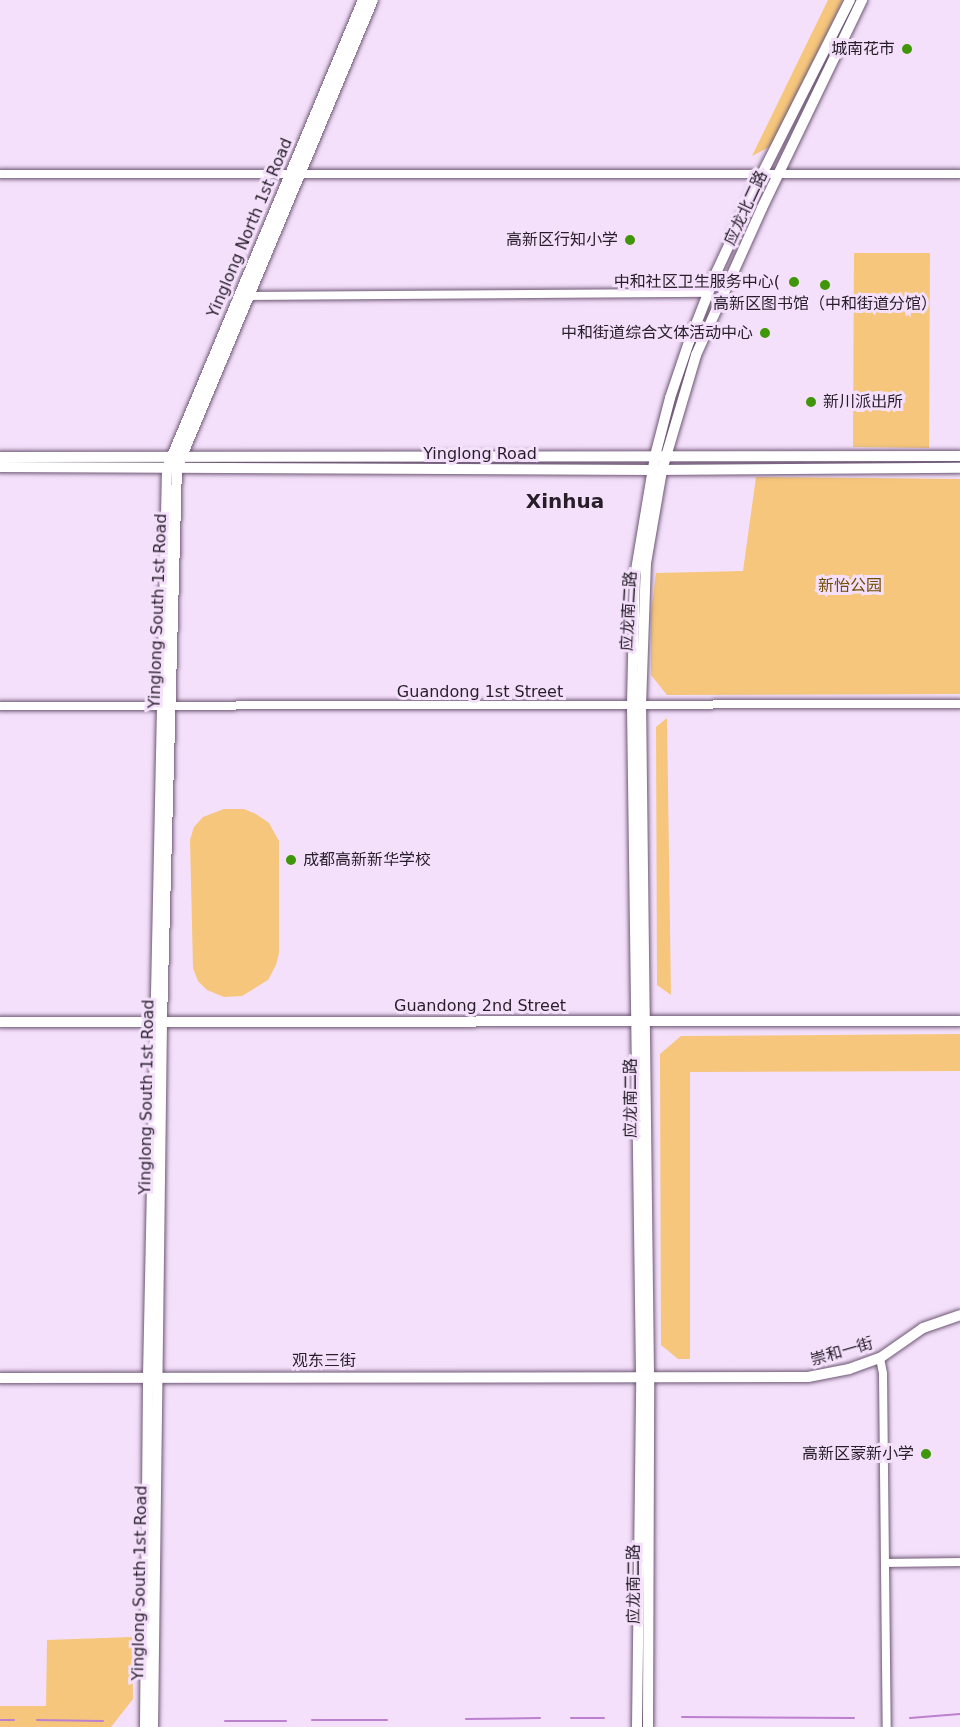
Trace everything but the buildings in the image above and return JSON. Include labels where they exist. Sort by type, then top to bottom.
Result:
[{"type":"street","name":"Yinglong North 1st Road","points":[[174,462],[248,296],[363,0]]},
{"type":"street","name":"Yinglong North 1st Road","points":[[174,462],[294,174],[373,0]]},
{"type":"street","name":"应龙北二路","points":[[657,470],[670,398],[708,293],[762,174],[849,0]]},
{"type":"street","name":"应龙北二路","points":[[660,456],[696,355],[862,0]]},
{"type":"street","points":[[0,174],[960,174]]},
{"type":"street","points":[[248,296],[708,293]]},
{"type":"street","name":"Yinglong Road","points":[[0,467],[174,462],[660,456],[960,456]]},
{"type":"street","name":"Yinglong Road","points":[[0,457],[657,470],[960,468]]},
{"type":"street","name":"Yinglong South 1st Road","points":[[145,1727],[159,1022],[174,462]]},
{"type":"street","name":"应龙南二路","points":[[648,1727],[635,576],[657,470]]},
{"type":"street","name":"Guandong 1st Street","points":[[0,706],[960,704]]},
{"type":"street","name":"Guandong 2nd Street","points":[[0,1022],[960,1021]]},
{"type":"street","name":"崇和一街","points":[[645,1376],[808,1377],[849,1369],[880,1358],[923,1328],[960,1315]]},
{"type":"street","points":[[880,1358],[883,1374],[886,1727]]},
{"type":"street","name":"Yinglong South 1st Road","points":[[153,1376],[153,1727]]},
{"type":"street","name":"应龙南二路","points":[[638,1727],[645,1376]]},
{"type":"street","name":"观东三街","points":[[0,1378],[645,1376]]},
{"type":"street","points":[[886,1563],[960,1562]]},
{"type":"green space","points":[[828,0],[843,0],[775,144],[752,156]]},
{"type":"green space","points":[[854,253],[930,253],[929,448],[853,447]]},
{"type":"green space","name":"新怡公园","points":[[756,477],[960,479],[960,694],[667,695],[651,675],[651,613],[656,573],[743,571]]},
{"type":"green space","points":[[667,718],[671,995],[657,985],[656,727]]},
{"type":"green space","points":[[224,809],[244,809],[256,814],[269,823],[279,841],[279,953],[268,980],[242,996],[224,997],[207,990],[198,981],[193,968],[190,840],[194,827],[203,817]]},
{"type":"green space","points":[[960,1034],[960,1071],[690,1072],[690,1359],[678,1359],[661,1345],[660,1054],[681,1036]]},
{"type":"green space","points":[[132,1637],[133,1699],[111,1727],[0,1727],[0,1706],[46,1706],[47,1640]]},
{"type":"waterway","points":[[910,1718],[960,1714]]},
{"type":"waterway","points":[[682,1717],[854,1718]]},
{"type":"waterway","points":[[466,1719],[540,1718]]},
{"type":"waterway","points":[[571,1718],[604,1718]]},
{"type":"waterway","points":[[0,1720],[14,1720]]},
{"type":"waterway","points":[[37,1720],[103,1721]]},
{"type":"waterway","points":[[312,1720],[387,1720]]},
{"type":"waterway","points":[[225,1721],[286,1721]]},
{"type":"place","name":"城南花市","points":[[907,49]]},
{"type":"place","name":"高新区行知小学","points":[[630,240]]},
{"type":"place","name":"中和社区卫生服务中心(","points":[[794,282]]},
{"type":"place","name":"高新区图书馆（中和街道分馆）","points":[[825,285]]},
{"type":"place","name":"中和街道综合文体活动中心","points":[[765,333]]},
{"type":"place","name":"新川派出所","points":[[811,402]]},
{"type":"place","name":"成都高新新华学校","points":[[291,860]]},
{"type":"place","name":"高新区蒙新小学","points":[[926,1454]]},
{"type":"district","name":"Xinhua","points":[[565,501]]}]
